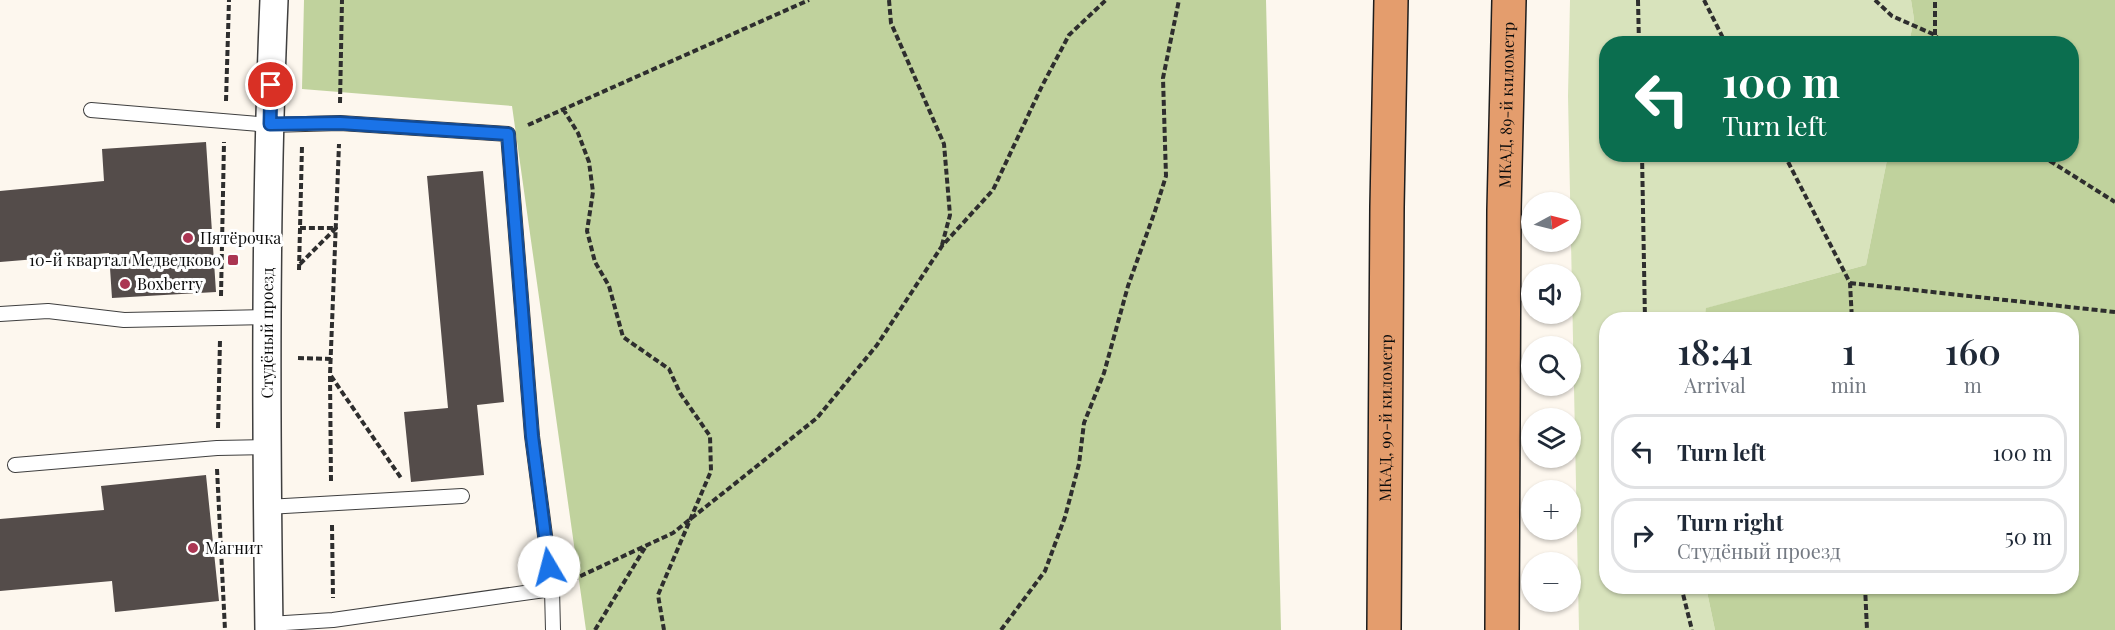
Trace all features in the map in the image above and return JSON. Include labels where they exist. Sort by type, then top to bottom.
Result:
[{"type":"highway","name":"МКАД, 90-й километр","points":[[1384,628],[1391,0]]},
{"type":"highway","name":"МКАД, 89-й километр","points":[[1502,630],[1504,210],[1509,0]]},
{"type":"street","name":"Студёный проезд","points":[[269,627],[268,317],[274,0]]},
{"type":"lane","points":[[91,110],[270,124],[340,123],[508,134],[532,436],[552,589],[553,630]]},
{"type":"lane","points":[[0,314],[48,311],[124,320],[268,317]]},
{"type":"lane","points":[[15,465],[217,447],[267,447]]},
{"type":"lane","points":[[267,507],[462,496]]},
{"type":"lane","points":[[269,627],[552,589]]},
{"type":"path","points":[[333,620],[330,375],[340,123],[342,0]]},
{"type":"path","points":[[508,134],[809,0]]},
{"type":"path","points":[[889,0],[891,23],[944,144],[950,215],[942,246]]},
{"type":"path","points":[[552,589],[674,533],[817,418],[877,345],[942,246],[993,190],[1069,35],[1106,0]]},
{"type":"path","points":[[1001,630],[1045,571],[1065,517],[1079,464],[1084,423],[1104,373],[1128,285],[1166,176],[1163,78],[1179,0]]},
{"type":"path","points":[[1638,0],[1639,36]]},
{"type":"path","points":[[1704,0],[1722,36]]},
{"type":"path","points":[[1875,0],[1892,16],[1935,35],[1935,0]]},
{"type":"path","points":[[563,109],[578,133],[589,162],[593,192],[587,231],[595,262],[609,286],[623,337],[669,369],[680,393],[710,436],[711,471],[658,595],[664,630]]},
{"type":"path","points":[[299,276],[303,124]]},
{"type":"path","points":[[1642,162],[1646,312]]},
{"type":"path","points":[[1788,162],[1850,283],[1852,312]]},
{"type":"path","points":[[2052,162],[2115,202]]},
{"type":"path","points":[[300,228],[336,228]]},
{"type":"path","points":[[299,265],[336,228]]},
{"type":"path","points":[[1850,283],[2115,312]]},
{"type":"path","points":[[298,346],[298,370]]},
{"type":"path","points":[[298,358],[331,359]]},
{"type":"path","points":[[330,375],[416,500]]},
{"type":"path","points":[[595,630],[647,545]]},
{"type":"path","points":[[1683,594],[1692,630]]},
{"type":"path","points":[[1865,594],[1867,630]]},
{"type":"green space","points":[[304,0],[1266,0],[1281,630],[586,630],[512,106],[302,89]]},
{"type":"green space","points":[[1570,0],[1911,0],[1914,19],[1910,36],[1599,36],[1599,162],[1887,162],[1866,265],[1707,308],[1706,312],[1599,312],[1599,594],[1707,594],[1715,630],[1579,630],[1581,552],[1577,552],[1577,540],[1581,540],[1581,480],[1576,480],[1576,468],[1581,468],[1581,408],[1574,408],[1574,396],[1581,396],[1581,336],[1573,336],[1573,324],[1581,324],[1581,264],[1571,264],[1571,252],[1581,252],[1581,192],[1570,192],[1568,96]]},
{"type":"green space","points":[[1911,0],[2115,0],[2115,630],[1715,630],[1707,594],[2079,594],[2079,312],[1706,312],[1706,308],[1866,265],[1887,162],[2079,162],[2079,36],[1910,36],[1914,19]]},
{"type":"building","points":[[206,142],[216,292],[112,298],[109,253],[0,262],[0,191],[104,181],[102,149]]},
{"type":"building","points":[[483,171],[504,402],[477,405],[484,475],[411,482],[404,412],[448,408],[427,176]]},
{"type":"building","points":[[206,475],[219,601],[115,612],[112,581],[0,591],[0,519],[104,510],[101,486]]},
{"type":"place","name":"Пятёрочка","points":[[188,238]]},
{"type":"place","name":"10-й квартал Медведково","points":[[233,260]]},
{"type":"place","name":"Boxberry","points":[[125,284]]},
{"type":"place","name":"Магнит","points":[[193,548]]},
{"type":"route","points":[[271,85],[270,124],[340,123],[508,134],[532,436],[549,567]]}]
